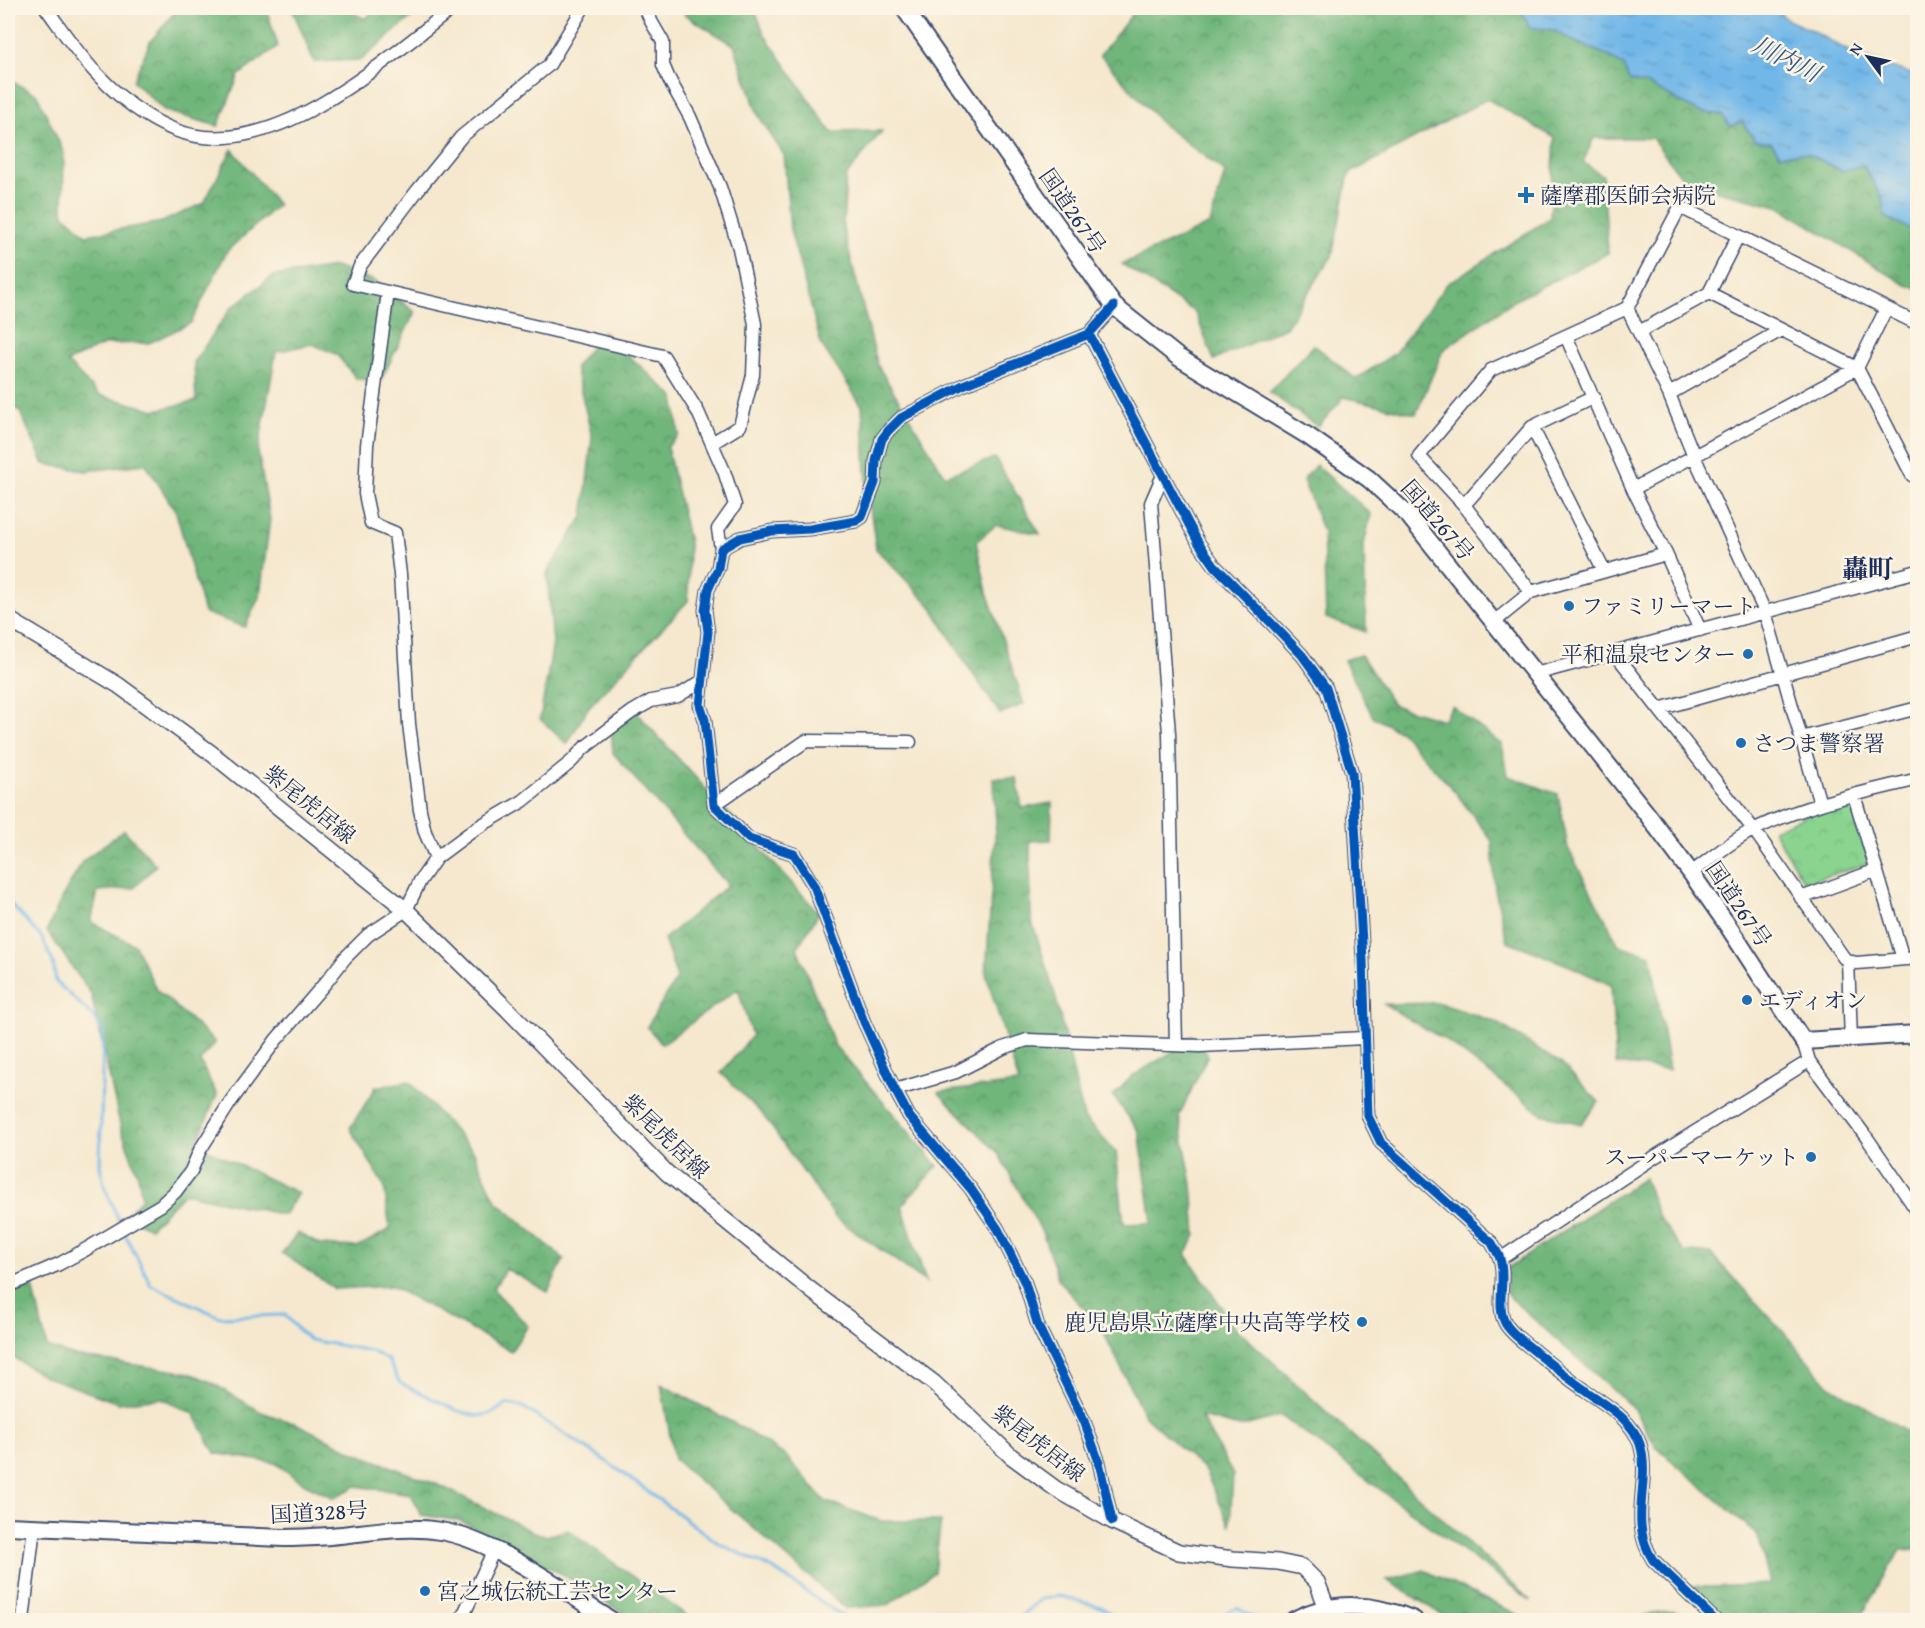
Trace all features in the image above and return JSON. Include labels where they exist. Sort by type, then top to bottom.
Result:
[{"type":"highway","name":"国道267号","points":[[904,8],[1114,306],[1178,357],[1308,436],[1369,478],[1409,516],[1691,873],[1803,1041]]},
{"type":"highway","points":[[1803,1041],[1917,1034]]},
{"type":"highway","name":"国道328号","points":[[8,1526],[284,1538],[399,1529],[442,1531],[494,1550],[611,1620]]},
{"type":"highway","points":[[1294,1620],[1306,1614],[1349,1605],[1373,1607],[1414,1620]]},
{"type":"main road","name":"紫尾虎居線","points":[[8,619],[118,685],[211,753],[406,910],[507,1009],[667,1173],[812,1291],[934,1383],[1011,1456],[1056,1489],[1112,1521],[1179,1552],[1278,1562],[1302,1567],[1317,1582],[1328,1608]]},
{"type":"street","points":[[46,8],[95,73],[134,107],[168,127],[202,136],[230,137],[259,132],[290,121],[325,101],[367,73],[453,8]]},
{"type":"street","points":[[583,8],[549,65],[485,115],[461,137],[417,190],[360,266],[353,284],[663,356],[698,412],[724,471],[735,505],[718,529],[721,549],[718,568],[708,590],[707,600],[706,663],[700,705],[705,720],[714,805],[749,839],[794,854],[814,886],[864,1022],[895,1090],[909,1116],[971,1189],[998,1229],[1025,1283],[1038,1326],[1084,1421],[1099,1462],[1112,1521]]},
{"type":"street","points":[[645,8],[663,42],[663,65],[690,117],[720,187],[739,248],[755,324],[753,375],[740,426],[711,443]]},
{"type":"street","points":[[1531,592],[1464,505],[1419,456],[1491,370],[1627,309],[1680,207],[1917,324]]},
{"type":"street","points":[[1640,332],[1709,293],[1738,236]]},
{"type":"street","points":[[388,292],[369,427],[365,494],[370,523],[395,533],[400,574],[409,724],[420,810],[425,832],[436,858]]},
{"type":"street","points":[[1709,293],[1857,368],[1912,475],[1917,473]]},
{"type":"street","points":[[721,549],[740,538],[772,531],[810,529],[856,521],[862,517],[875,483],[876,461],[882,439],[901,418],[963,385],[1089,334],[1114,306]]},
{"type":"street","points":[[1627,309],[1669,394],[1694,456],[1765,612],[1821,804]]},
{"type":"street","points":[[1633,489],[1857,368],[1886,309]]},
{"type":"street","points":[[1669,394],[1781,330]]},
{"type":"street","points":[[1089,334],[1190,526],[1215,566],[1283,635],[1326,688],[1352,773],[1363,959],[1368,1116],[1381,1143],[1492,1243],[1500,1258],[1501,1307],[1505,1324],[1514,1334],[1576,1384],[1619,1415],[1631,1429],[1640,1443],[1641,1537],[1646,1549],[1653,1560],[1715,1620]]},
{"type":"street","points":[[1566,336],[1633,489],[1666,554],[1700,630]]},
{"type":"street","points":[[1464,505],[1532,427],[1594,397]]},
{"type":"street","points":[[1532,427],[1604,571]]},
{"type":"street","points":[[1163,475],[1151,503],[1169,733],[1176,1045]]},
{"type":"street","points":[[1494,622],[1531,592],[1666,554]]},
{"type":"street","points":[[1535,674],[1917,571]]},
{"type":"street","points":[[1659,709],[1917,636]]},
{"type":"street","points":[[1614,651],[1754,830],[1848,961],[1851,1039]]},
{"type":"street","points":[[8,1286],[67,1260],[161,1205],[176,1191],[191,1171],[200,1150],[231,1101],[276,1040],[345,958],[368,935],[406,910],[420,881],[436,858],[475,829],[523,801],[572,762],[584,748],[632,712],[651,701],[678,696],[702,681]]},
{"type":"street","points":[[1801,738],[1917,708]]},
{"type":"street","points":[[714,805],[806,741],[910,742]]},
{"type":"street","points":[[1691,873],[1754,830],[1821,804],[1917,779]]},
{"type":"street","points":[[1854,795],[1903,959]]},
{"type":"street","points":[[1801,898],[1877,870]]},
{"type":"street","points":[[1848,961],[1857,963],[1917,958]]},
{"type":"street","points":[[895,1090],[956,1072],[1004,1048],[1027,1040],[1176,1045],[1364,1038]]},
{"type":"street","points":[[1803,1041],[1809,1061],[1867,1138],[1917,1212]]},
{"type":"street","points":[[1500,1258],[1653,1158],[1809,1061]]},
{"type":"street","points":[[23,1620],[34,1527]]},
{"type":"street","points":[[461,1620],[494,1550]]},
{"type":"green space","points":[[178,8],[266,8],[278,46],[239,75],[218,126],[165,111],[133,81],[150,42]]},
{"type":"green space","points":[[292,8],[345,8],[365,19],[377,8],[427,8],[407,21],[361,60],[314,62]]},
{"type":"green space","points":[[681,8],[754,8],[765,35],[831,132],[882,131],[846,176],[843,228],[878,366],[945,476],[995,458],[1040,534],[996,525],[976,542],[987,592],[1024,704],[1000,714],[931,606],[876,549],[867,486],[862,406],[821,344],[790,229],[784,155],[758,115],[734,45],[685,15]]},
{"type":"green space","points":[[1137,8],[1503,8],[1522,11],[1529,27],[1553,30],[1607,55],[1624,66],[1629,81],[1649,85],[1699,112],[1722,115],[1742,122],[1755,140],[1771,142],[1780,154],[1806,153],[1842,171],[1863,165],[1882,198],[1885,217],[1917,232],[1917,288],[1906,285],[1778,206],[1686,183],[1652,138],[1594,138],[1583,162],[1603,176],[1608,253],[1515,300],[1443,350],[1416,414],[1344,397],[1318,427],[1269,392],[1314,345],[1356,379],[1394,354],[1447,284],[1550,218],[1555,138],[1487,99],[1349,174],[1332,256],[1286,327],[1214,360],[1195,312],[1122,264],[1210,224],[1225,172],[1163,125],[1100,55]]},
{"type":"green space","points":[[8,80],[37,94],[64,153],[63,213],[86,235],[162,222],[204,203],[232,149],[278,205],[227,251],[191,323],[149,343],[106,344],[67,362],[99,395],[156,410],[196,401],[194,362],[231,308],[273,276],[335,267],[377,282],[415,312],[381,380],[357,379],[336,354],[312,344],[276,352],[258,452],[270,519],[260,595],[245,627],[204,613],[176,512],[146,464],[86,471],[44,464],[19,410],[8,404]]},
{"type":"green space","points":[[603,332],[674,397],[679,435],[667,447],[689,542],[688,601],[588,708],[567,744],[540,719],[553,643],[547,573],[583,517],[592,437],[575,367]]},
{"type":"green space","points":[[1316,465],[1371,514],[1364,544],[1366,632],[1326,618],[1323,532],[1303,480]]},
{"type":"green space","points":[[1361,655],[1393,705],[1443,720],[1452,706],[1502,745],[1508,776],[1558,794],[1568,848],[1619,945],[1651,955],[1669,1070],[1616,1064],[1611,985],[1507,941],[1495,890],[1492,841],[1456,793],[1401,732],[1373,717],[1344,660]]},
{"type":"green space","points":[[634,710],[819,913],[797,948],[835,1046],[938,1166],[902,1205],[926,1282],[836,1218],[763,1115],[721,1073],[752,1036],[738,989],[662,1044],[647,1027],[677,978],[664,939],[728,885],[613,753],[610,716]]},
{"type":"green space","points":[[993,778],[1017,778],[1022,808],[1052,803],[1051,840],[1030,841],[1031,918],[1055,995],[1084,1118],[1116,1152],[1124,1224],[1152,1223],[1139,1131],[1113,1096],[1131,1077],[1174,1051],[1192,1035],[1208,1055],[1179,1116],[1192,1184],[1196,1235],[1186,1254],[1235,1327],[1531,1601],[1281,1416],[1240,1427],[1201,1417],[1233,1475],[1230,1526],[1205,1471],[1144,1415],[1102,1329],[1059,1281],[1043,1234],[998,1153],[938,1092],[1019,1083],[986,974],[996,822]]},
{"type":"green space","points":[[1852,802],[1869,863],[1805,883],[1773,830],[1824,808]]},
{"type":"green space","points":[[124,830],[156,865],[134,888],[98,891],[91,922],[135,945],[156,989],[215,1042],[200,1061],[217,1095],[196,1144],[298,1193],[284,1215],[184,1193],[150,1228],[126,1216],[142,1198],[138,1175],[121,1129],[91,994],[47,931],[61,899],[84,860]]},
{"type":"green space","points":[[1439,1003],[1496,1022],[1562,1064],[1599,1102],[1581,1124],[1542,1114],[1444,1039],[1384,1004]]},
{"type":"green space","points":[[409,1081],[474,1152],[496,1201],[564,1259],[548,1292],[506,1269],[493,1289],[528,1326],[511,1351],[391,1286],[335,1289],[282,1253],[298,1233],[320,1245],[358,1247],[390,1229],[384,1186],[350,1128],[376,1087]]},
{"type":"green space","points":[[1644,1178],[1658,1216],[1684,1252],[1710,1253],[1829,1385],[1900,1427],[1917,1442],[1917,1549],[1900,1550],[1859,1620],[1727,1620],[1686,1586],[1770,1584],[1758,1535],[1656,1447],[1634,1409],[1506,1294],[1506,1269]]},
{"type":"green space","points":[[8,1280],[32,1282],[47,1347],[75,1356],[190,1373],[209,1381],[261,1412],[297,1424],[356,1453],[441,1486],[529,1530],[546,1536],[568,1530],[693,1620],[634,1620],[571,1579],[461,1521],[421,1515],[411,1494],[356,1486],[334,1498],[305,1484],[275,1463],[215,1453],[194,1414],[161,1398],[118,1403],[44,1376],[9,1355]]},
{"type":"green space","points":[[661,1384],[739,1426],[786,1456],[825,1501],[881,1521],[941,1521],[934,1572],[888,1605],[845,1608],[674,1459]]},
{"type":"green space","points":[[1424,1570],[1529,1620],[1450,1620],[1387,1580]]},
{"type":"green space","points":[[1675,1611],[1686,1620],[1635,1620],[1652,1614]]},
{"type":"water","name":"川内川","points":[[1503,8],[1774,8],[1788,20],[1852,53],[1911,74],[1918,78],[1917,232],[1885,217],[1882,198],[1863,165],[1842,171],[1807,153],[1780,154],[1771,142],[1755,140],[1742,122],[1730,126],[1722,115],[1699,112],[1649,85],[1629,81],[1624,66],[1607,55],[1553,30],[1529,27],[1522,11]]},
{"type":"waterway","points":[[8,901],[42,938],[53,962],[56,982],[92,1015],[103,1031],[100,1166],[105,1188],[121,1226]]},
{"type":"waterway","points":[[124,1232],[151,1285],[220,1317],[285,1315],[310,1340],[371,1351],[388,1360],[400,1383],[458,1411],[477,1416],[490,1414],[508,1404],[523,1407],[606,1461],[718,1543],[773,1569],[848,1620]]},
{"type":"waterway","points":[[1016,1620],[1041,1599],[1060,1596],[1101,1607],[1120,1620]]},
{"type":"waterway","points":[[1217,1620],[1237,1608],[1255,1618]]},
{"type":"cycle path","points":[[1112,1521],[1099,1462],[1084,1421],[1038,1326],[1025,1283],[998,1229],[971,1189],[909,1116],[895,1090],[864,1022],[814,886],[794,854],[749,839],[714,805],[705,720],[700,705],[708,632],[705,610],[708,590],[718,568],[721,549],[740,538],[772,531],[810,529],[856,521],[862,517],[875,483],[876,461],[882,439],[901,418],[963,385],[1089,334],[1114,306]]},
{"type":"cycle path","points":[[1089,334],[1198,542],[1215,566],[1302,655],[1326,688],[1352,773],[1363,959],[1368,1116],[1381,1143],[1492,1243],[1502,1267],[1501,1311],[1510,1330],[1561,1372],[1617,1413],[1631,1427],[1640,1444],[1643,1459],[1641,1516],[1645,1545],[1653,1560],[1715,1620]]},
{"type":"place","name":"薩摩郡医師会病院","points":[[1526,195]]},
{"type":"place","name":"ファミリーマート","points":[[1569,606]]},
{"type":"place","name":"平和温泉センター","points":[[1748,654]]},
{"type":"place","name":"さつま警察署","points":[[1741,743]]},
{"type":"place","name":"エディオン","points":[[1747,1000]]},
{"type":"place","name":"スーパーマーケット","points":[[1811,1157]]},
{"type":"place","name":"鹿児島県立薩摩中央高等学校","points":[[1362,1322]]},
{"type":"place","name":"宮之城伝統工芸センター","points":[[425,1591]]},
{"type":"district","name":"轟町","points":[[1868,569]]}]
